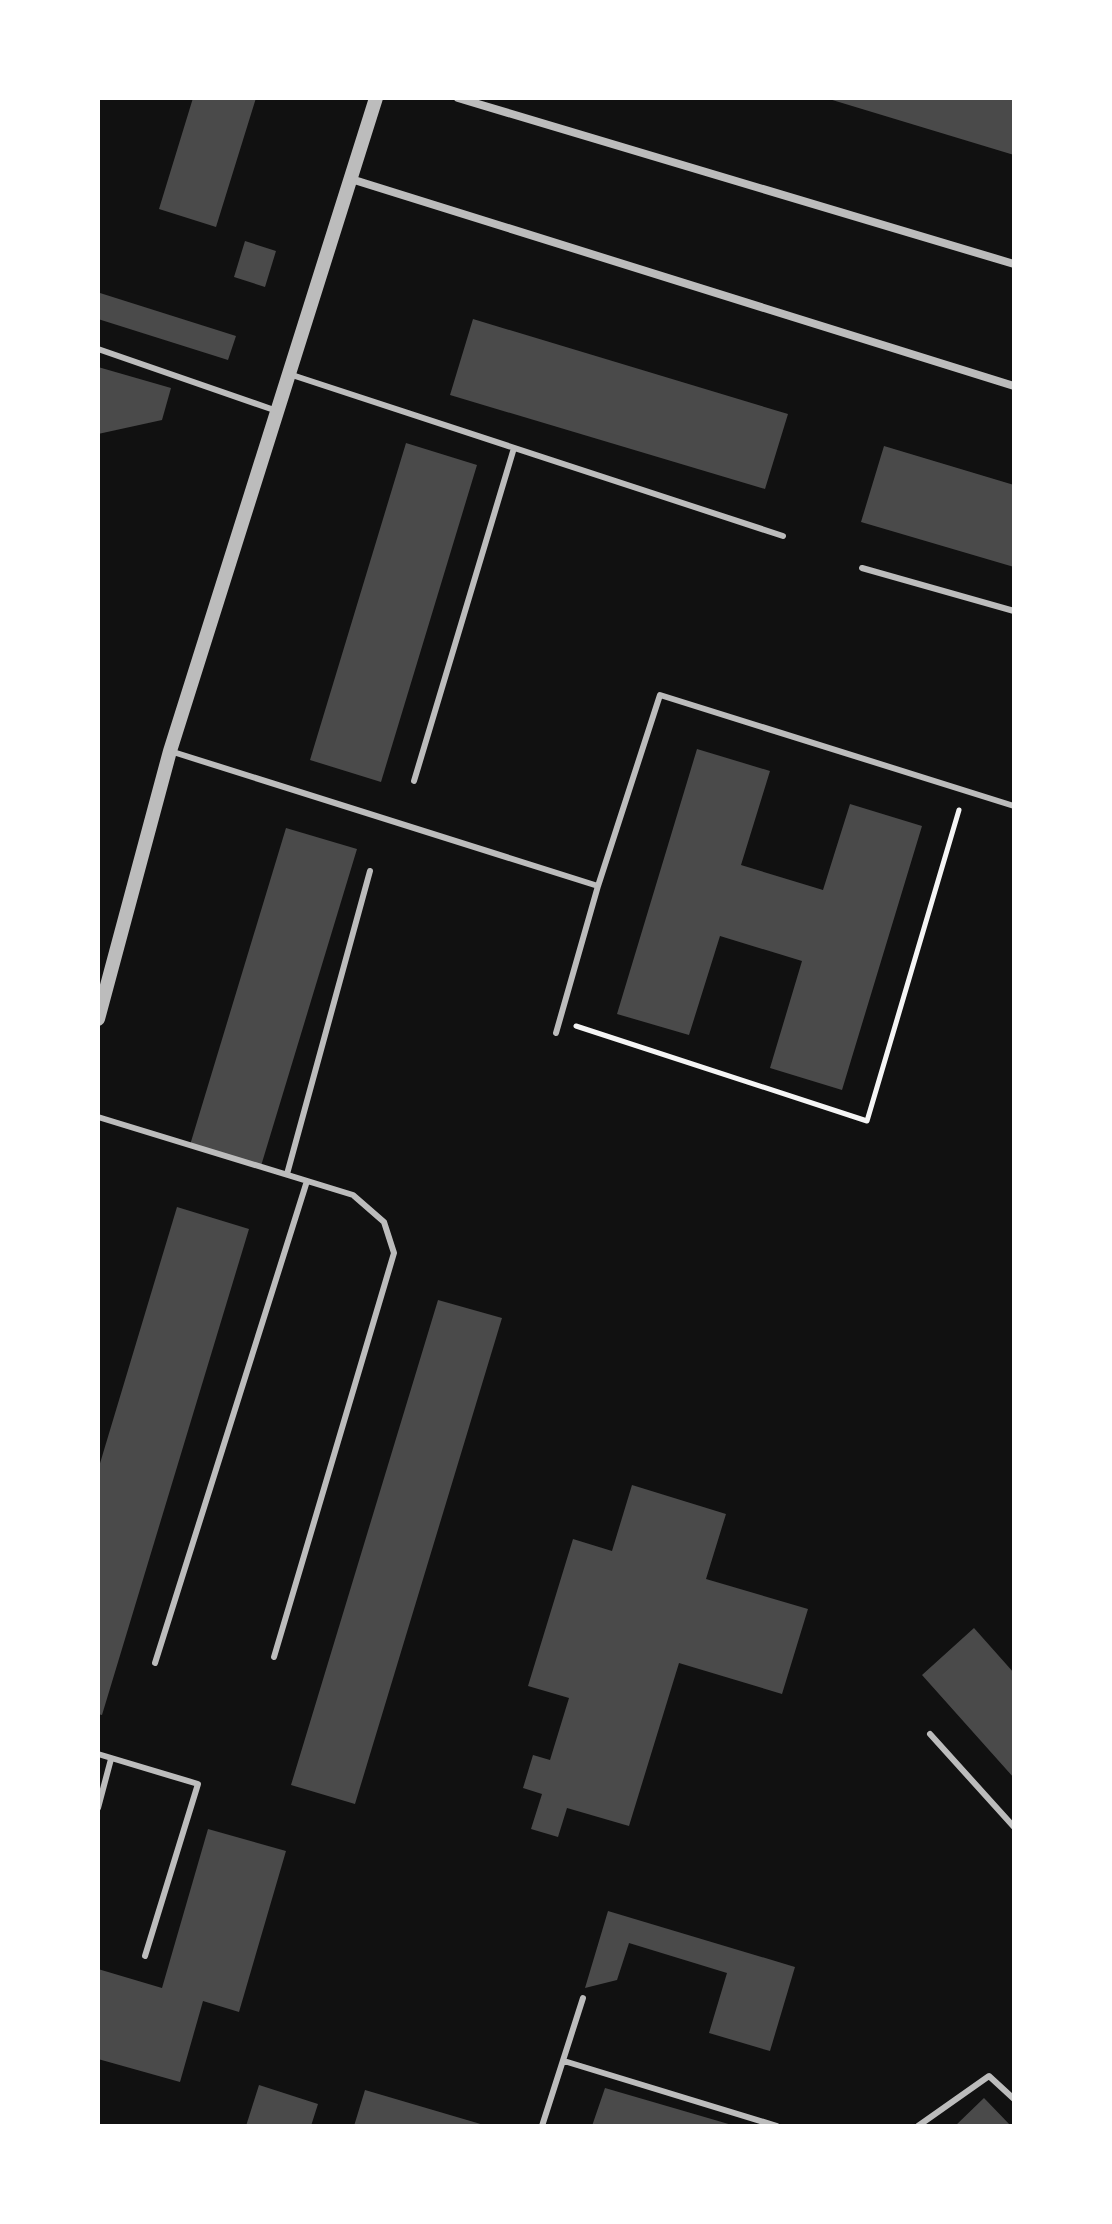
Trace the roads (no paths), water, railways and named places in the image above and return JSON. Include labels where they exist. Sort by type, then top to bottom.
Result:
[{"type":"street","points":[[98,1019],[105,974],[170,751],[376,98]]},
{"type":"street","points":[[458,98],[1014,264]]},
{"type":"street","points":[[351,179],[1014,386]]},
{"type":"lane","points":[[98,349],[277,411]]},
{"type":"lane","points":[[289,374],[783,536]]},
{"type":"lane","points":[[414,781],[514,448]]},
{"type":"lane","points":[[862,568],[1014,611]]},
{"type":"lane","points":[[556,1033],[598,886],[660,695],[1014,806]]},
{"type":"lane","points":[[170,751],[598,886]]},
{"type":"lane","points":[[287,1174],[370,871]]},
{"type":"lane","points":[[98,1117],[353,1195],[384,1222],[394,1253],[274,1657]]},
{"type":"lane","points":[[155,1663],[307,1181]]},
{"type":"lane","points":[[930,1734],[1014,1827]]},
{"type":"lane","points":[[98,1754],[198,1784],[145,1956]]},
{"type":"lane","points":[[98,1808],[111,1759]]},
{"type":"lane","points":[[542,2126],[583,1998]]},
{"type":"lane","points":[[564,2061],[777,2126]]},
{"type":"lane","points":[[918,2126],[989,2076],[1014,2099]]}]
